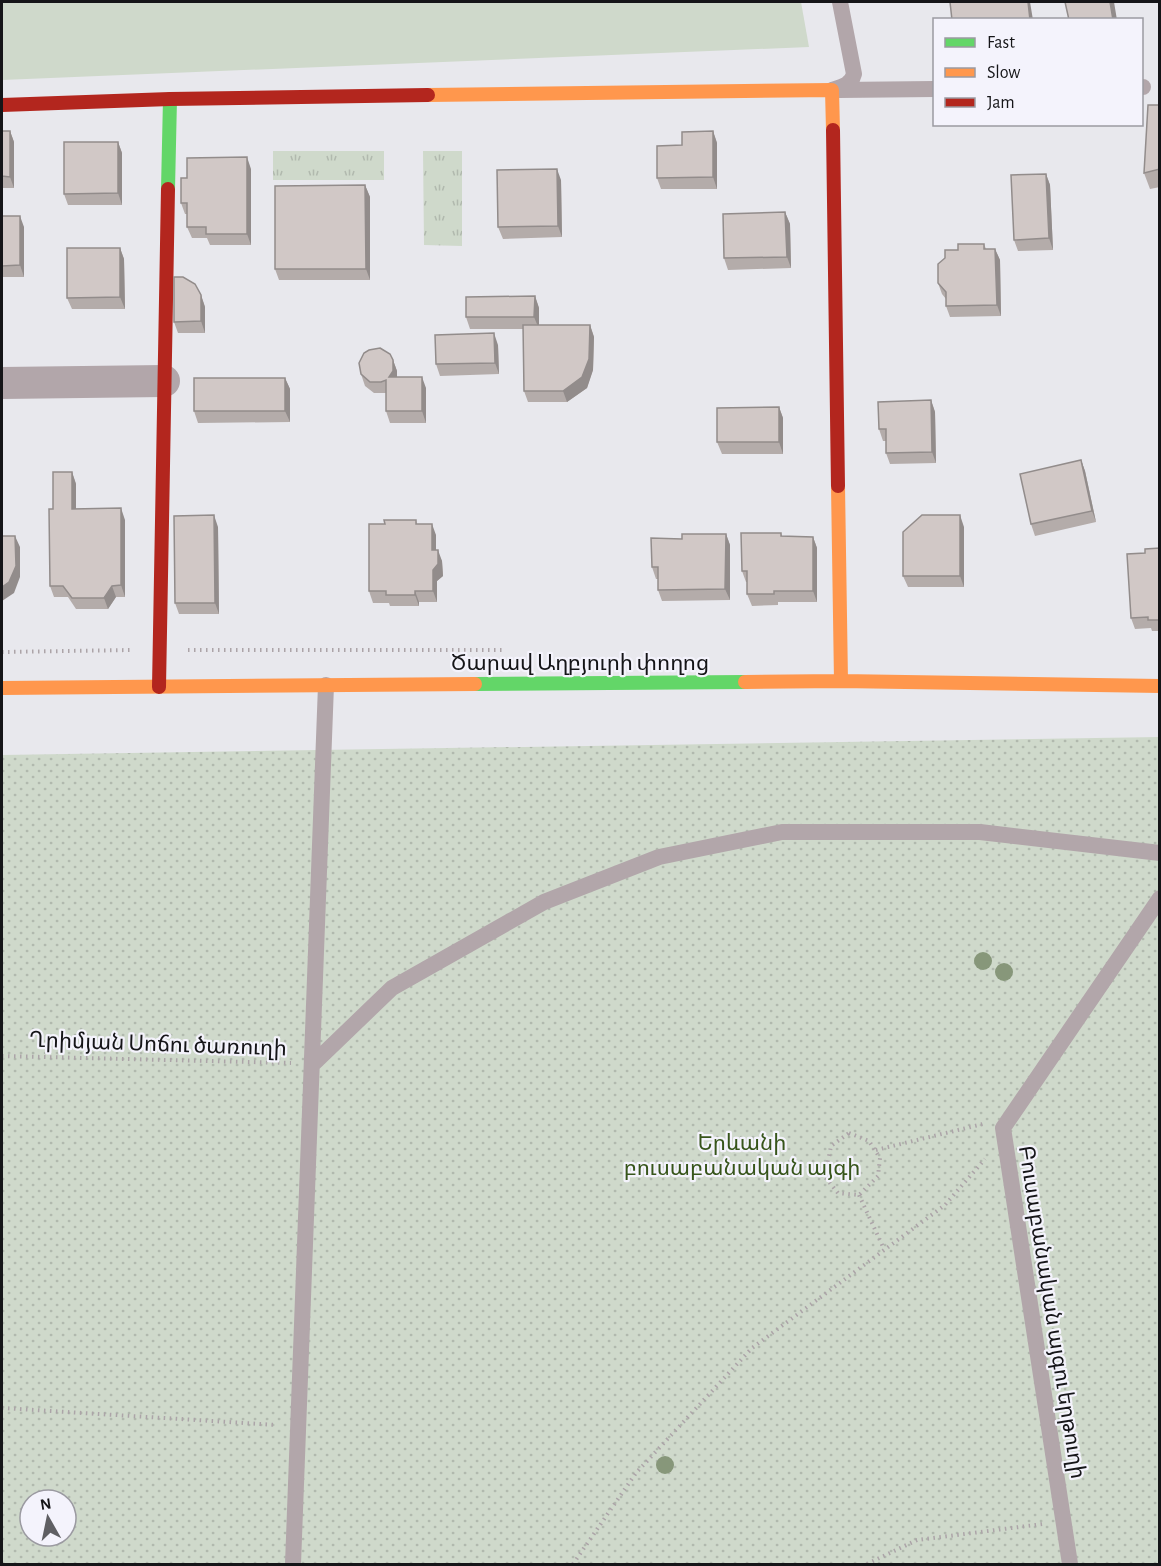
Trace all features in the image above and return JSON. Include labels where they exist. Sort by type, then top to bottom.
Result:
[{"type":"street","points":[[2,105],[170,99],[832,90],[841,681]]},
{"type":"street","points":[[159,687],[170,99]]},
{"type":"street","points":[[2,383],[164,381]]},
{"type":"street","name":"Ծարավ Աղբյուրի փողոց","points":[[2,688],[841,681],[1160,686]]},
{"type":"lane","points":[[832,90],[847,85],[854,74],[840,2]]},
{"type":"lane","points":[[832,90],[933,89]]},
{"type":"lane","points":[[293,1564],[326,685]]},
{"type":"lane","points":[[313,1064],[392,988],[544,902],[659,857],[782,832],[980,832],[1160,853]]},
{"type":"lane","name":"Բուսաբանական այգու երթուղի","points":[[1070,1564],[1003,1128],[1160,898]]},
{"type":"path","points":[[2,652],[506,650]]},
{"type":"path","name":"Ղրիմյան Սոճու ծառուղի","points":[[2,1056],[313,1064]]},
{"type":"path","points":[[876,1150],[1011,1117]]},
{"type":"path","points":[[849,1133],[869,1141],[880,1158],[878,1176],[859,1195],[838,1193],[825,1176],[831,1146],[849,1133]]},
{"type":"path","points":[[573,1564],[636,1473],[752,1348],[945,1205],[1003,1138]]},
{"type":"path","points":[[859,1195],[884,1249]]},
{"type":"path","points":[[2,1408],[299,1426]]},
{"type":"path","points":[[867,1564],[917,1540],[1063,1521]]},
{"type":"green space","points":[[2,2],[801,2],[809,47],[2,80]]},
{"type":"green space","points":[[273,151],[384,151],[384,180],[273,180]]},
{"type":"green space","points":[[423,151],[462,151],[462,246],[424,245]]},
{"type":"green space","name":"Երևանի բուսաբանական այգի","points":[[1159,737],[1159,1564],[2,1564],[2,755]]},
{"type":"building","points":[[950,2],[1028,2],[1030,18],[952,18]]},
{"type":"building","points":[[1065,2],[1110,2],[1113,18],[1069,18]]},
{"type":"building","points":[[1148,105],[1160,105],[1160,169],[1144,173]]},
{"type":"building","points":[[2,131],[10,131],[10,177],[2,176]]},
{"type":"building","points":[[713,131],[713,177],[657,178],[657,146],[682,145],[682,132]]},
{"type":"building","points":[[64,142],[118,142],[118,193],[64,194]]},
{"type":"building","points":[[247,157],[247,234],[206,234],[206,227],[187,227],[187,203],[181,203],[181,178],[187,178],[187,158]]},
{"type":"building","points":[[557,169],[558,226],[498,227],[497,170]]},
{"type":"building","points":[[1046,174],[1049,238],[1014,240],[1011,175]]},
{"type":"building","points":[[365,185],[366,269],[275,269],[275,186]]},
{"type":"building","points":[[785,212],[787,257],[724,258],[723,214]]},
{"type":"building","points":[[2,216],[20,216],[20,265],[2,266]]},
{"type":"building","points":[[958,244],[984,244],[984,249],[995,249],[997,305],[946,306],[946,292],[938,283],[938,264],[945,258],[945,250],[958,250]]},
{"type":"building","points":[[67,248],[120,248],[120,297],[67,298]]},
{"type":"building","points":[[174,277],[183,277],[195,284],[201,295],[201,321],[174,322]]},
{"type":"building","points":[[535,296],[534,317],[466,317],[466,297]]},
{"type":"building","points":[[523,325],[590,325],[589,359],[582,377],[563,391],[524,391]]},
{"type":"building","points":[[494,333],[495,363],[436,364],[435,335]]},
{"type":"building","points":[[380,348],[390,354],[393,360],[393,371],[389,377],[422,377],[422,411],[386,411],[386,380],[370,382],[361,374],[359,363],[364,353]]},
{"type":"building","points":[[194,378],[285,378],[285,411],[194,411]]},
{"type":"building","points":[[931,400],[932,452],[886,453],[886,429],[879,429],[878,402]]},
{"type":"building","points":[[779,407],[779,442],[717,442],[717,408]]},
{"type":"building","points":[[1081,460],[1092,511],[1031,524],[1020,474]]},
{"type":"building","points":[[53,472],[72,472],[72,509],[121,508],[121,585],[112,586],[104,598],[72,598],[63,586],[50,586],[49,509],[53,509]]},
{"type":"building","points":[[214,515],[215,603],[175,603],[174,516]]},
{"type":"building","points":[[922,515],[960,515],[960,576],[903,576],[903,532]]},
{"type":"building","points":[[384,520],[416,520],[416,524],[432,524],[432,550],[438,550],[438,564],[433,570],[433,591],[415,591],[415,595],[386,595],[386,591],[369,591],[369,524],[385,524]]},
{"type":"building","points":[[741,533],[781,533],[781,536],[813,537],[813,591],[747,594],[747,571],[742,571]]},
{"type":"building","points":[[682,534],[726,534],[725,589],[658,590],[658,567],[652,567],[651,538],[682,539]]},
{"type":"building","points":[[2,536],[15,536],[16,566],[9,582],[2,587]]},
{"type":"building","points":[[1160,548],[1160,620],[1148,620],[1148,617],[1131,618],[1127,554],[1145,553],[1145,549]]},
{"type":"traffic: fast","points":[[168,189],[170,99]]},
{"type":"traffic: fast","points":[[475,684],[745,682]]},
{"type":"traffic: slow","points":[[428,95],[832,90],[833,130]]},
{"type":"traffic: slow","points":[[838,486],[841,681]]},
{"type":"traffic: slow","points":[[745,682],[841,681],[1160,686]]},
{"type":"traffic: slow","points":[[2,688],[475,684]]},
{"type":"traffic: jam","points":[[2,105],[170,99],[428,95]]},
{"type":"traffic: jam","points":[[833,130],[838,486]]},
{"type":"traffic: jam","points":[[159,687],[168,189]]}]
